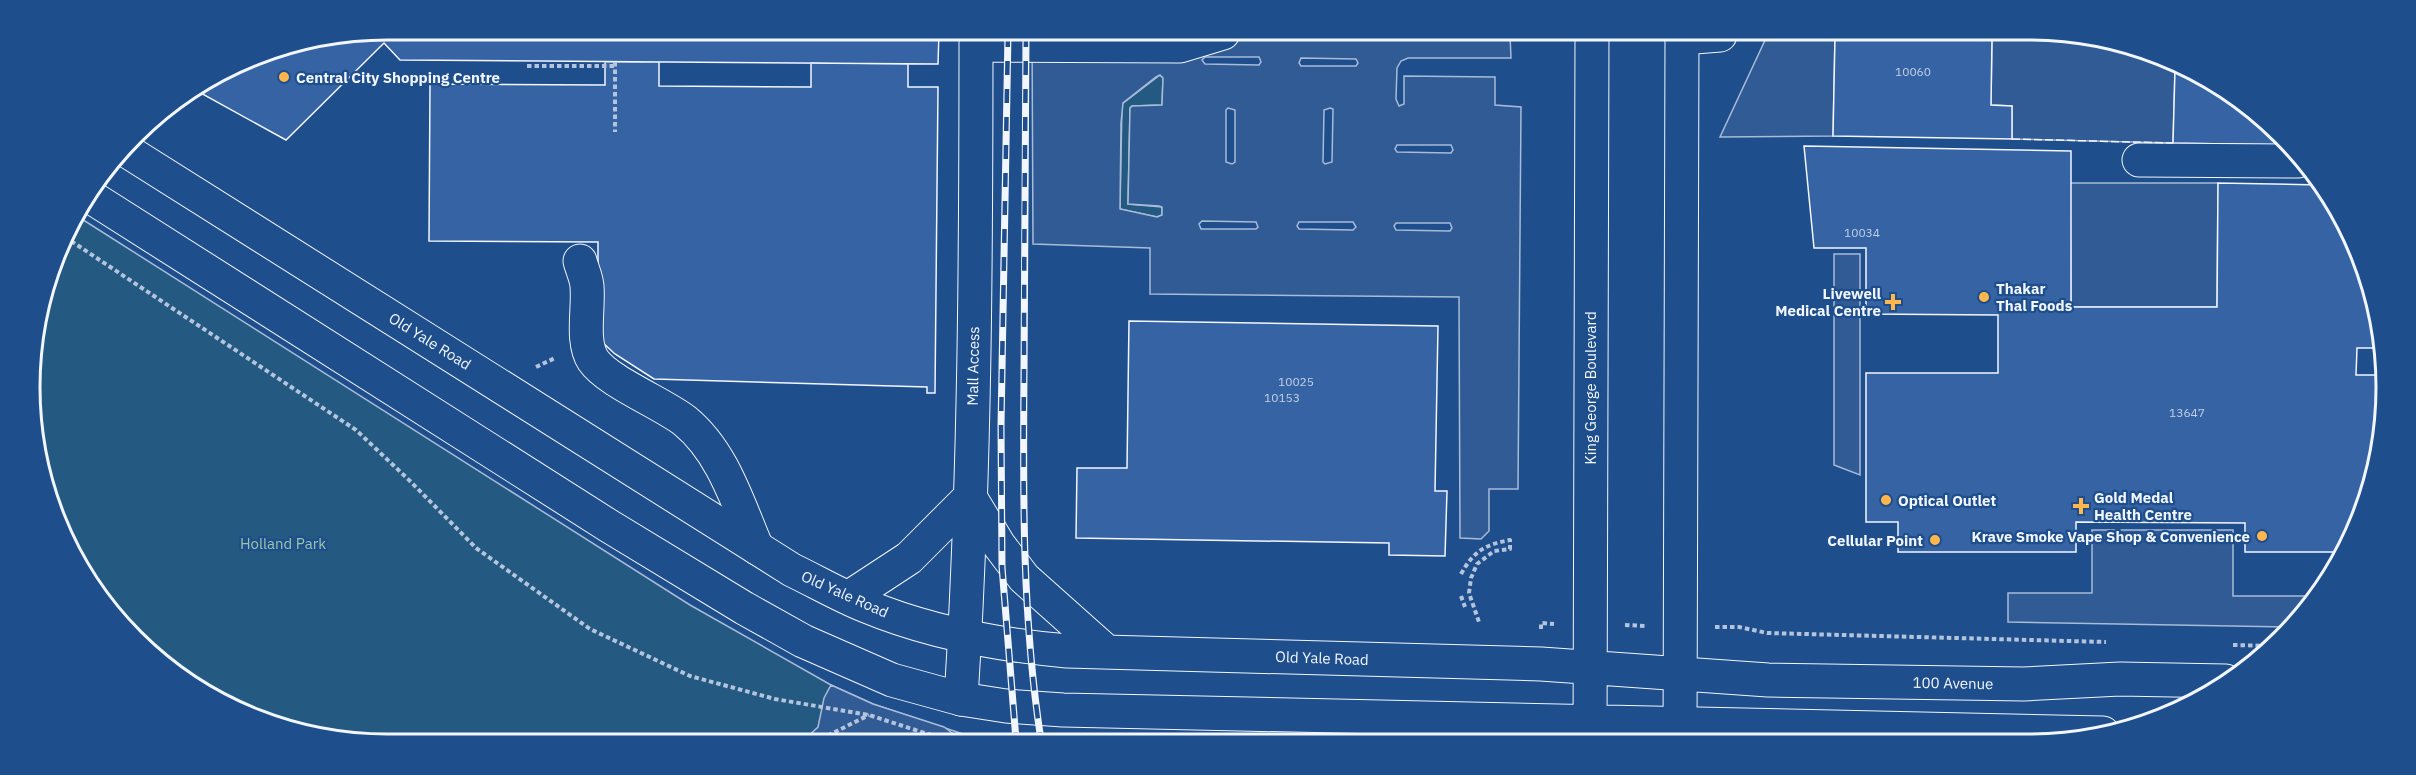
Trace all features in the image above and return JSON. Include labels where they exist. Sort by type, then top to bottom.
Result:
[{"type":"main road","name":"Mall Access","points":[[961,699],[970,497],[975,262],[976,40]]},
{"type":"main road","points":[[1005,40],[1180,46],[1200,40]]},
{"type":"main road","name":"King George Boulevard","points":[[1590,731],[1592,40]]},
{"type":"main road","points":[[1679,732],[1682,40]]},
{"type":"main road","name":"Old Yale Road","points":[[132,154],[792,570],[848,598],[911,622],[964,637],[1012,646],[1107,652],[1541,664],[1679,674]]},
{"type":"main road","points":[[2139,160],[2291,161]]},
{"type":"main road","points":[[96,200],[609,526],[773,626],[892,680],[961,699],[1006,706],[1063,710],[1590,731],[2064,733]]},
{"type":"main road","points":[[580,261],[587,284],[588,341],[592,359],[603,371],[684,420],[702,437],[717,458],[757,548]]},
{"type":"main road","points":[[848,598],[909,558],[970,497],[999,545],[1024,578],[1107,652]]},
{"type":"main road","name":"100 Avenue","points":[[1679,674],[1768,680],[2024,684],[2120,679],[2213,681]]},
{"type":"path","points":[[527,66],[615,64],[615,132]]},
{"type":"path","points":[[72,243],[356,430],[476,548],[590,629],[690,676],[775,699],[869,715],[932,734]]},
{"type":"path","points":[[1461,574],[1470,558],[1482,549],[1493,543],[1510,540],[1510,549],[1494,550],[1477,564],[1471,578],[1469,593],[1479,622]]},
{"type":"path","points":[[1461,596],[1465,607]]},
{"type":"path","points":[[1541,623],[1739,627],[1767,633],[2117,642]]},
{"type":"path","points":[[2225,645],[2260,646]]},
{"type":"path","points":[[831,734],[869,715]]},
{"type":"green space","points":[[1160,75],[1163,78],[1162,105],[1132,106],[1130,108],[1128,204],[1162,207],[1162,215],[1157,217],[1120,209],[1122,104]]},
{"type":"green space","name":"Holland Park","points":[[84,220],[690,605],[831,685],[873,704],[963,734],[365,734],[298,723],[255,708],[214,688],[176,663],[142,633],[112,599],[76,541],[52,477],[41,410],[43,342],[59,276]]},
{"type":"shaded area","points":[[1032,40],[1510,40],[1511,58],[1408,58],[1401,61],[1397,68],[1396,99],[1399,106],[1404,104],[1404,76],[1495,77],[1495,105],[1521,107],[1518,489],[1489,489],[1489,531],[1481,539],[1460,538],[1459,297],[1150,294],[1150,248],[1033,244]],"holes":[[[1205,57],[1259,57],[1261,62],[1259,65],[1205,64],[1202,60]],[[1301,58],[1356,59],[1358,63],[1356,66],[1301,66],[1299,63]],[[1160,75],[1163,78],[1162,105],[1132,106],[1130,108],[1128,204],[1162,207],[1162,215],[1157,217],[1120,209],[1123,103]],[[1228,108],[1235,110],[1235,162],[1232,164],[1226,162],[1226,110]],[[1333,109],[1332,162],[1325,164],[1323,162],[1324,110]],[[1397,145],[1451,145],[1453,150],[1451,153],[1397,152],[1395,149]],[[1202,221],[1256,222],[1258,227],[1256,229],[1201,229],[1199,224]],[[1299,222],[1353,222],[1356,227],[1353,230],[1299,229],[1297,226]],[[1396,223],[1450,223],[1452,228],[1450,231],[1396,230],[1394,226]]]},
{"type":"shaded area","points":[[1765,40],[1835,40],[1833,136],[1720,137]]},
{"type":"shaded area","points":[[1992,40],[2074,43],[2118,52],[2175,73],[2173,143],[2012,139],[2012,106],[1991,105]]},
{"type":"shaded area","points":[[2070,183],[2218,183],[2217,307],[2071,307]]},
{"type":"shaded area","points":[[1834,254],[1860,254],[1860,475],[1834,465]]},
{"type":"shaded area","points":[[2092,530],[2233,530],[2233,596],[2306,596],[2279,627],[2008,622],[2008,593],[2092,593]]},
{"type":"shaded area","points":[[831,685],[873,704],[944,727],[953,734],[810,734],[818,727],[824,698]]},
{"type":"building","name":"Central City Shopping Centre","points":[[939,40],[938,64],[400,60],[384,43],[286,140],[203,94],[234,76],[276,59],[320,47],[365,41]]},
{"type":"building","points":[[1835,40],[1992,40],[1991,105],[2012,106],[2012,139],[1833,136]]},
{"type":"building","points":[[605,62],[659,62],[659,86],[811,87],[811,63],[908,64],[908,87],[938,87],[935,393],[927,393],[927,387],[654,379],[615,354],[602,342],[598,330],[598,242],[429,241],[430,84],[605,85]]},
{"type":"building","points":[[2175,73],[2202,87],[2240,112],[2277,145],[2173,143]]},
{"type":"building","points":[[1804,146],[2071,151],[2071,307],[2217,307],[2218,183],[2310,185],[2340,234],[2364,298],[2374,348],[2357,348],[2356,375],[2375,375],[2373,433],[2364,477],[2349,520],[2334,552],[2245,552],[2245,523],[2076,522],[2076,552],[1898,552],[1898,522],[1866,522],[1866,373],[1998,373],[1998,315],[1866,314],[1866,248],[1814,248]]},
{"type":"building","points":[[1129,321],[1438,326],[1435,491],[1447,491],[1445,556],[1389,555],[1389,543],[1076,538],[1077,468],[1127,468]]},
{"type":"railway","points":[[1008,40],[1001,426],[1002,567],[1016,734]]},
{"type":"railway","points":[[1026,40],[1024,511],[1030,648],[1040,734]]},
{"type":"fence","points":[[2012,139],[2173,143]]},
{"type":"place","name":"Central City Shopping Centre","points":[[284,77]]},
{"type":"place","name":"Thakar Thal Foods","points":[[1984,297]]},
{"type":"place","name":"Livewell Medical Centre","points":[[1893,302]]},
{"type":"place","name":"Optical Outlet","points":[[1886,500]]},
{"type":"place","name":"Gold Medal Health Centre","points":[[2081,506]]},
{"type":"place","name":"Krave Smoke Vape Shop & Convenience","points":[[2262,536]]},
{"type":"place","name":"Cellular Point","points":[[1935,540]]}]
